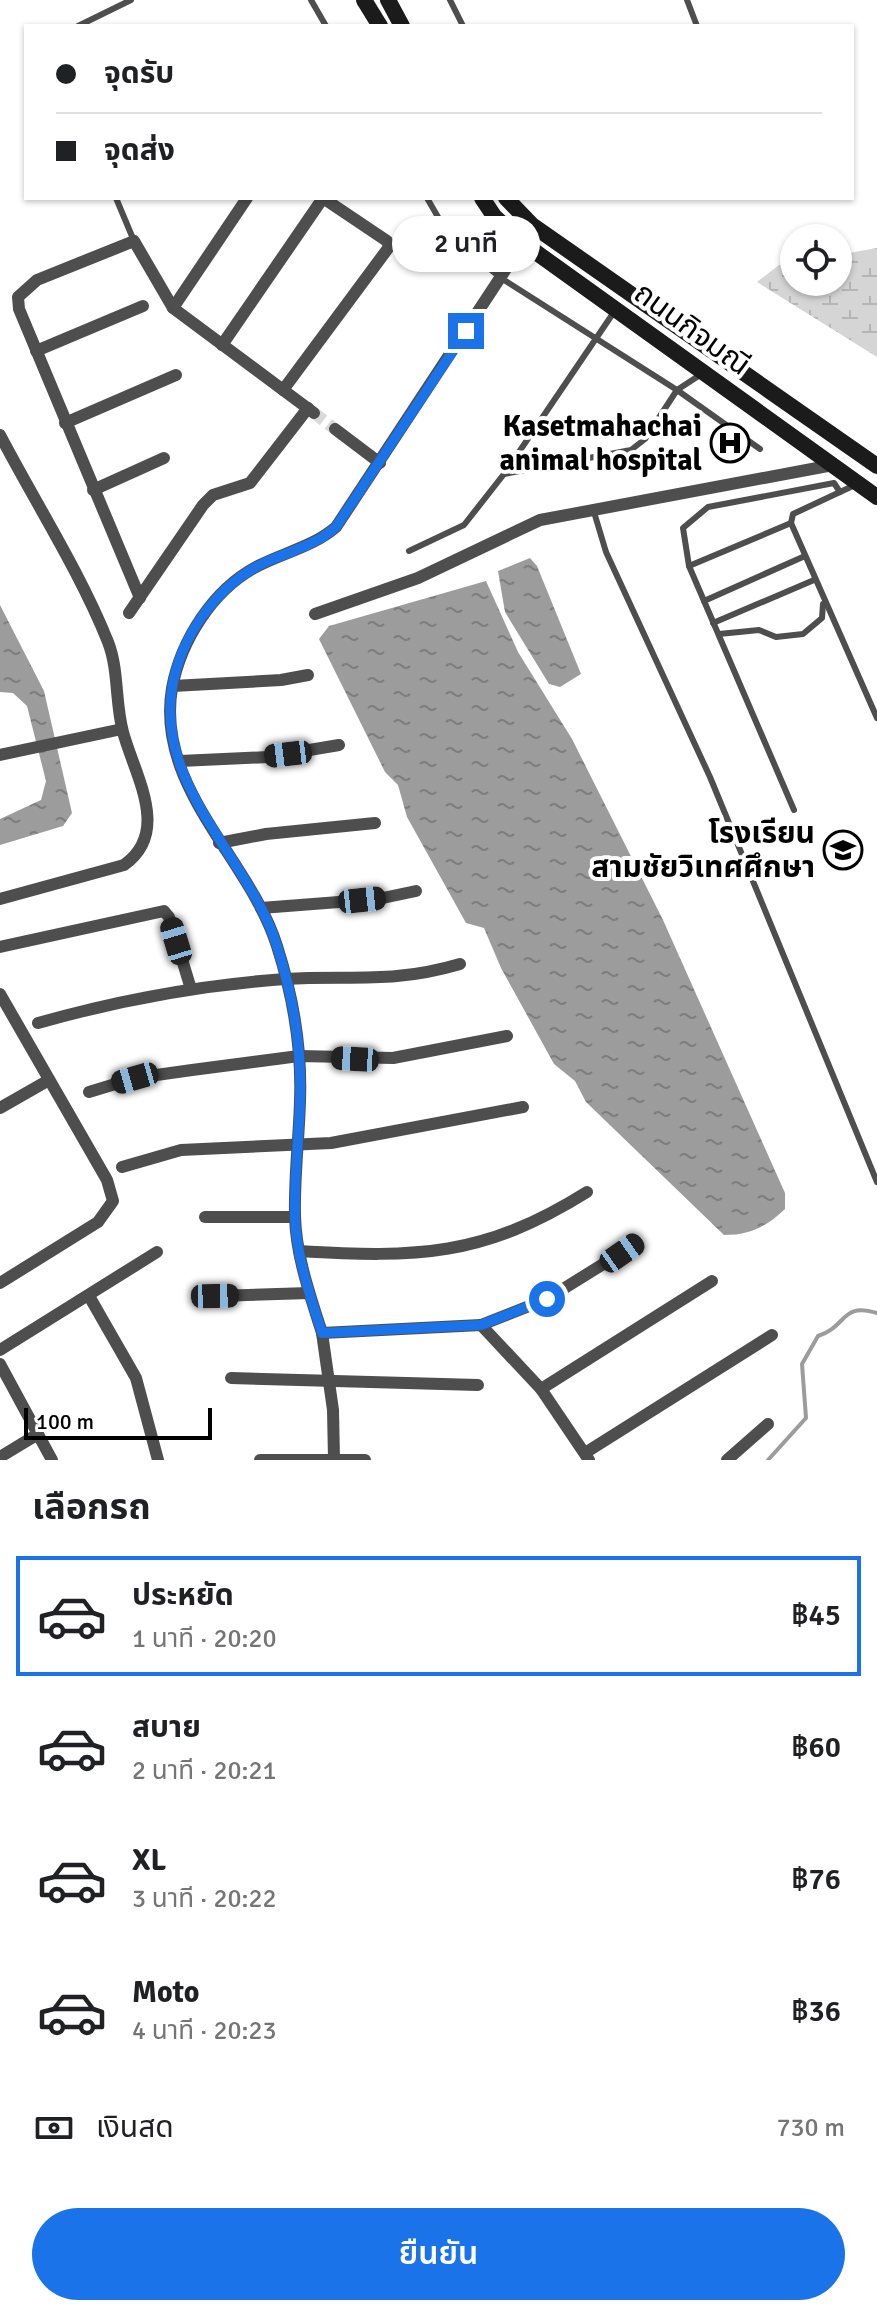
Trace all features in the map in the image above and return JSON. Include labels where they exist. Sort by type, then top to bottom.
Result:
[{"type":"main road","points":[[364,0],[379,24]]},
{"type":"main road","points":[[388,0],[401,24]]},
{"type":"main road","name":"ถนนกิจมณี","points":[[483,200],[494,216],[523,243],[833,465],[845,484],[877,497]]},
{"type":"main road","name":"ถนนกิจมณี","points":[[509,200],[532,225],[877,466]]},
{"type":"street","points":[[173,308],[246,200]]},
{"type":"street","points":[[222,345],[322,200]]},
{"type":"street","points":[[283,390],[389,247],[387,241],[326,200]]},
{"type":"street","points":[[129,613],[140,598],[203,505],[213,495],[250,483],[311,411],[173,308],[134,241],[37,280],[18,297],[19,309],[65,423],[140,598]]},
{"type":"street","points":[[334,1459],[329,1378],[322,1333],[299,1251],[295,1217],[299,1056],[287,979],[261,908],[219,843],[180,761],[173,738],[173,686],[211,601],[254,568],[325,537],[336,527],[523,243]]},
{"type":"street","points":[[36,351],[143,306]]},
{"type":"street","points":[[65,423],[176,375]]},
{"type":"street","points":[[335,429],[380,463]]},
{"type":"street","points":[[0,435],[108,643],[122,729],[149,816],[149,832],[137,856],[106,873],[0,899]]},
{"type":"street","points":[[93,490],[164,458]]},
{"type":"street","points":[[315,614],[418,578],[540,520],[833,465]]},
{"type":"street","points":[[173,686],[281,680],[308,675]]},
{"type":"street","points":[[0,755],[122,729]]},
{"type":"street","points":[[180,761],[268,757],[339,745]]},
{"type":"street","points":[[219,843],[375,823]]},
{"type":"street","points":[[261,908],[367,900],[416,891]]},
{"type":"street","points":[[0,947],[164,911],[169,917],[191,989]]},
{"type":"street","points":[[38,1023],[119,1001],[191,989],[287,979],[399,978],[460,964]]},
{"type":"street","points":[[0,994],[107,1180],[113,1201],[98,1222],[0,1283]]},
{"type":"street","points":[[89,1092],[135,1078],[299,1056],[393,1058],[507,1036]]},
{"type":"street","points":[[0,1108],[49,1080]]},
{"type":"street","points":[[122,1167],[181,1150],[350,1141],[523,1107]]},
{"type":"street","points":[[299,1251],[408,1255],[462,1248],[535,1222],[587,1192]]},
{"type":"street","points":[[205,1217],[295,1217]]},
{"type":"street","points":[[322,1333],[481,1325],[547,1299],[637,1243]]},
{"type":"street","points":[[0,1350],[157,1252]]},
{"type":"street","points":[[541,1389],[712,1281]]},
{"type":"street","points":[[215,1296],[309,1293]]},
{"type":"street","points":[[89,1296],[136,1378],[158,1460]]},
{"type":"street","points":[[481,1325],[541,1389],[587,1456],[772,1335]]},
{"type":"street","points":[[0,1364],[52,1460]]},
{"type":"street","points":[[231,1378],[329,1378],[478,1385]]},
{"type":"street","points":[[727,1460],[768,1424]]},
{"type":"street","points":[[0,1457],[38,1434]]},
{"type":"street","points":[[260,1460],[365,1460]]},
{"type":"lane","points":[[82,24],[131,0]]},
{"type":"lane","points":[[311,0],[325,24]]},
{"type":"lane","points":[[450,0],[462,24]]},
{"type":"lane","points":[[687,0],[696,24]]},
{"type":"lane","points":[[117,200],[134,241]]},
{"type":"lane","points":[[428,200],[449,236],[501,278],[677,390],[760,449]]},
{"type":"lane","points":[[409,551],[464,525],[504,474],[616,309]]},
{"type":"lane","points":[[504,474],[631,450],[645,439],[677,390],[705,372]]},
{"type":"lane","points":[[845,484],[793,514],[791,523],[877,718]]},
{"type":"lane","points":[[794,810],[689,566],[683,528],[708,507],[845,484]]},
{"type":"lane","points":[[594,512],[606,552],[710,777],[877,1182]]},
{"type":"lane","points":[[689,566],[791,523]]},
{"type":"lane","points":[[704,601],[805,556]]},
{"type":"lane","points":[[713,623],[814,580]]},
{"type":"lane","points":[[719,634],[759,630],[776,637],[803,634],[822,618],[823,601]]},
{"type":"green space","points":[[877,248],[877,357],[757,282],[780,265],[780,296],[852,296],[852,252]]},
{"type":"water","points":[[530,558],[537,566],[581,674],[560,687],[549,684],[505,612],[498,571]]},
{"type":"water","points":[[486,581],[518,652],[572,739],[663,920],[785,1193],[785,1209],[757,1229],[724,1235],[586,1102],[575,1081],[554,1064],[501,968],[484,928],[466,923],[407,817],[398,785],[385,772],[319,639],[329,626]]},
{"type":"water","points":[[0,605],[44,691],[72,813],[63,826],[0,845],[0,819],[41,800],[46,781],[27,706],[13,693],[0,692]]},
{"type":"waterway","points":[[768,1460],[806,1418],[802,1364],[818,1336],[850,1313],[865,1310],[877,1313]]},
{"type":"tunnel","points":[[314,413],[335,429]]},
{"type":"place","name":"Kasetmahachai animal hospital","points":[[730,443]]},
{"type":"place","name":"โรงเรียน สามชัยวิเทศศึกษา","points":[[843,850]]},
{"type":"route","points":[[466,331],[336,527],[313,543],[254,568],[211,601],[187,647],[173,686],[173,738],[194,795],[272,930],[287,979],[299,1056],[295,1217],[303,1272],[322,1333],[481,1325],[547,1299]]}]
